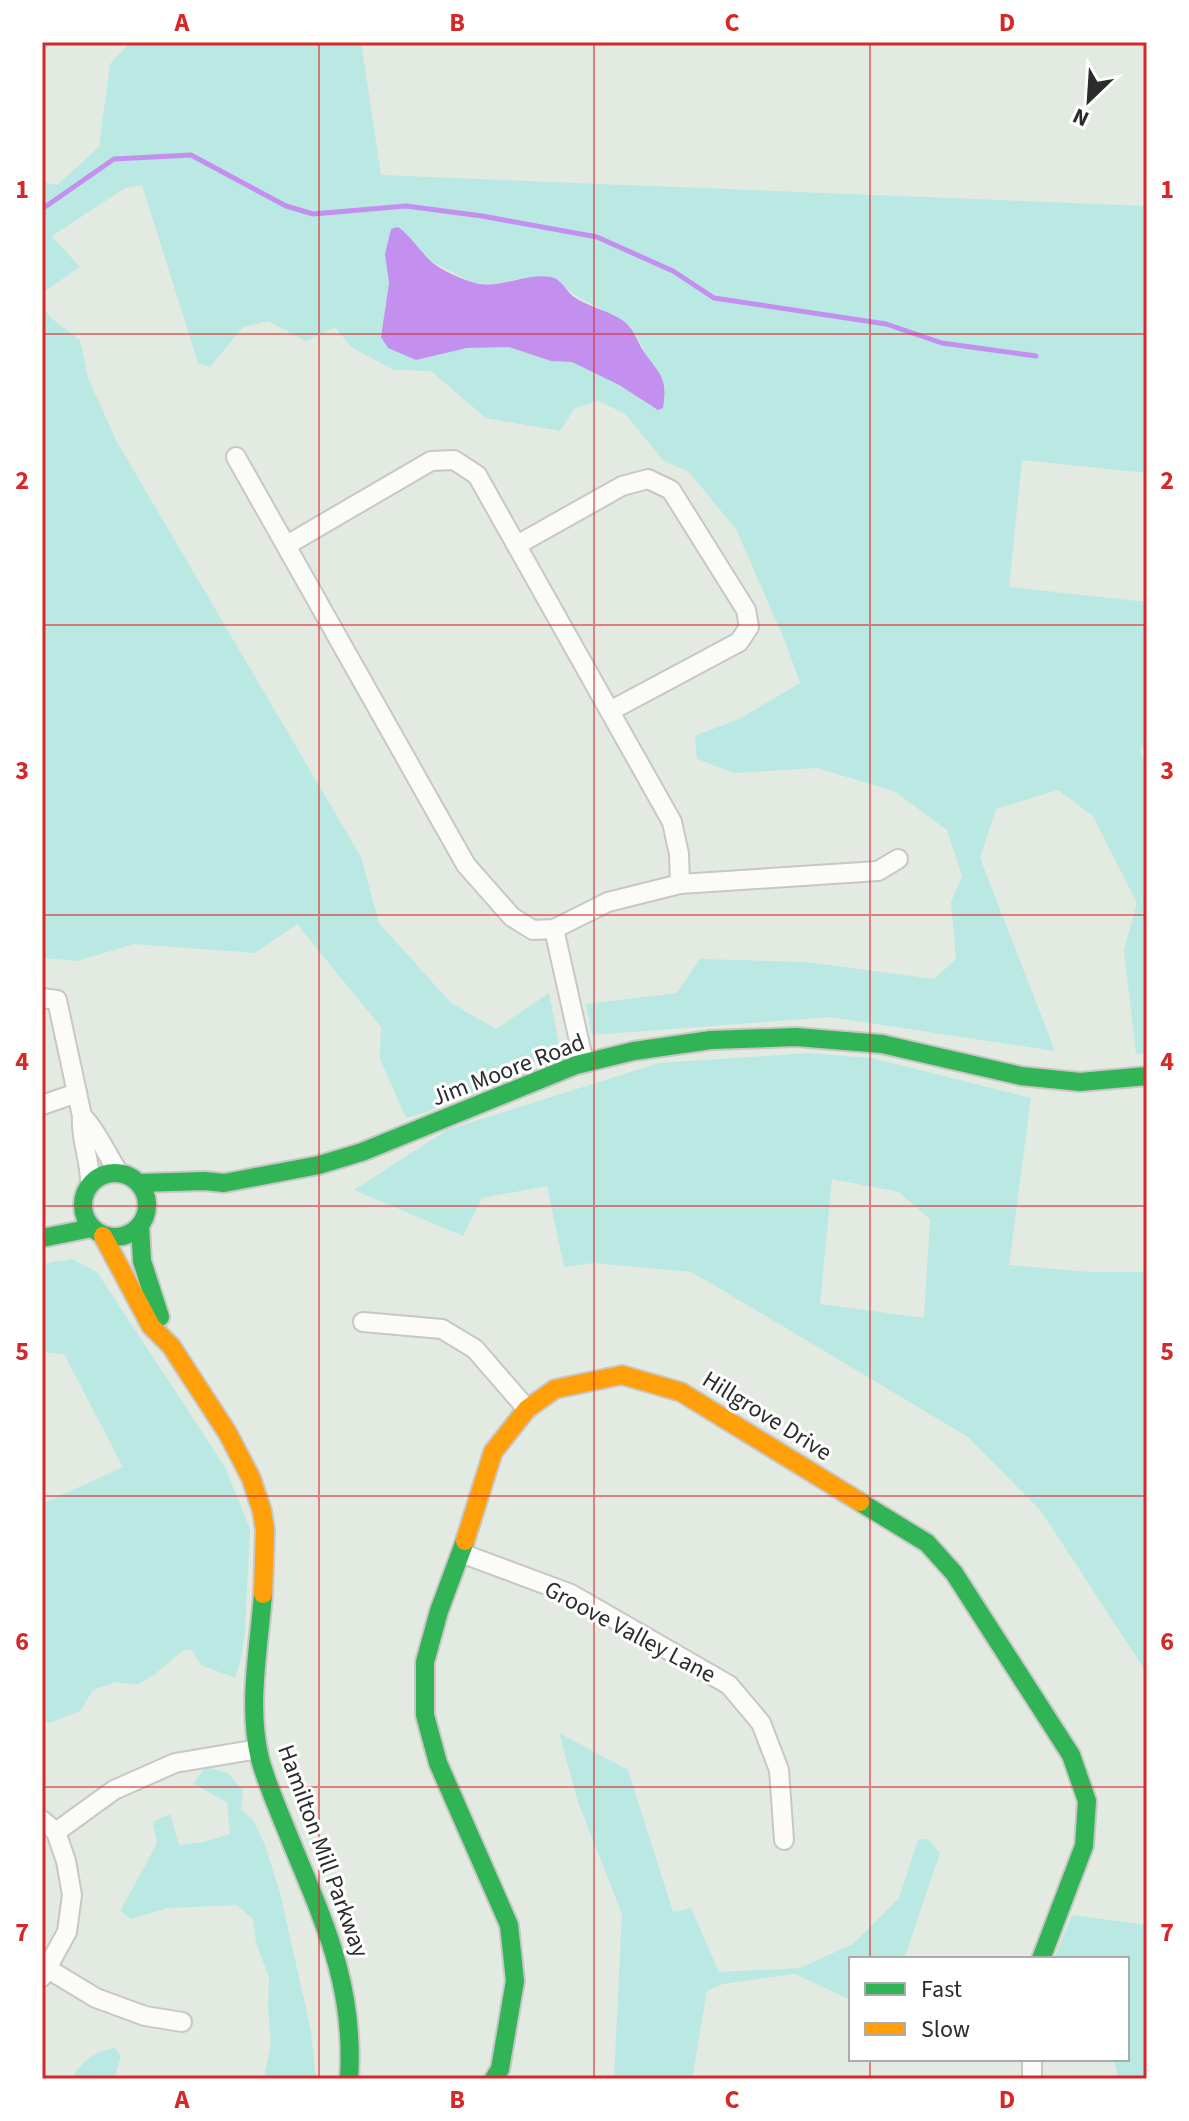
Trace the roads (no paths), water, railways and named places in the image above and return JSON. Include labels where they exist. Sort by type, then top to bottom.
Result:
[{"type":"street","points":[[236,457],[466,865],[512,917],[533,930],[554,929],[608,902],[680,884],[878,871],[898,859]]},
{"type":"street","points":[[287,545],[431,461],[454,460],[477,475],[672,822],[679,854],[680,884]]},
{"type":"street","points":[[517,545],[622,486],[648,479],[671,490],[746,610],[749,627],[739,642],[610,711]]},
{"type":"street","points":[[554,929],[584,1063]]},
{"type":"street","points":[[42,998],[57,1000],[88,1155],[68,1207]]},
{"type":"street","name":"Jim Moore Road","points":[[139,1183],[213,1180],[224,1183],[294,1170],[362,1152],[524,1084],[584,1063],[634,1051],[711,1040],[796,1037],[882,1044],[1021,1076],[1080,1082],[1147,1076]]},
{"type":"street","points":[[42,1105],[77,1093]]},
{"type":"street","points":[[42,1238],[77,1229],[123,1237],[143,1221],[146,1198],[139,1183],[119,1173],[91,1125],[82,1116]]},
{"type":"street","points":[[68,1207],[107,1174],[119,1173]]},
{"type":"street","name":"Jim Moore Road","points":[[143,1221],[169,1202],[216,1189],[224,1183]]},
{"type":"street","points":[[68,1207],[98,1232]]},
{"type":"street","name":"Hamilton Mill Parkway","points":[[143,1221],[138,1242],[162,1321],[161,1332]]},
{"type":"street","name":"Hamilton Mill Parkway","points":[[98,1232],[151,1326],[161,1332],[182,1368],[230,1435],[247,1466],[263,1514],[265,1563],[257,1669],[258,1749],[276,1805],[342,1970],[349,2014],[349,2079]]},
{"type":"street","points":[[363,1322],[442,1329],[475,1349],[527,1409]]},
{"type":"street","name":"Hillgrove Drive","points":[[494,2079],[500,2069],[515,1981],[509,1925],[438,1763],[425,1715],[425,1662],[493,1452],[527,1409],[555,1389],[622,1375],[681,1392],[927,1543],[954,1573],[1071,1755],[1087,1801],[1084,1846],[1042,1957]]},
{"type":"street","name":"Groove Valley Lane","points":[[461,1553],[571,1594],[729,1685],[761,1723],[779,1770],[784,1840]]},
{"type":"street","points":[[182,2022],[145,2016],[96,1998],[45,1973],[67,1932],[72,1895],[66,1861],[49,1826],[114,1790],[175,1763],[258,1749]]},
{"type":"waterway","points":[[42,209],[114,159],[191,155],[286,206],[313,214],[406,206],[597,237],[673,271],[714,298],[886,324],[942,343],[1036,356]]}]
